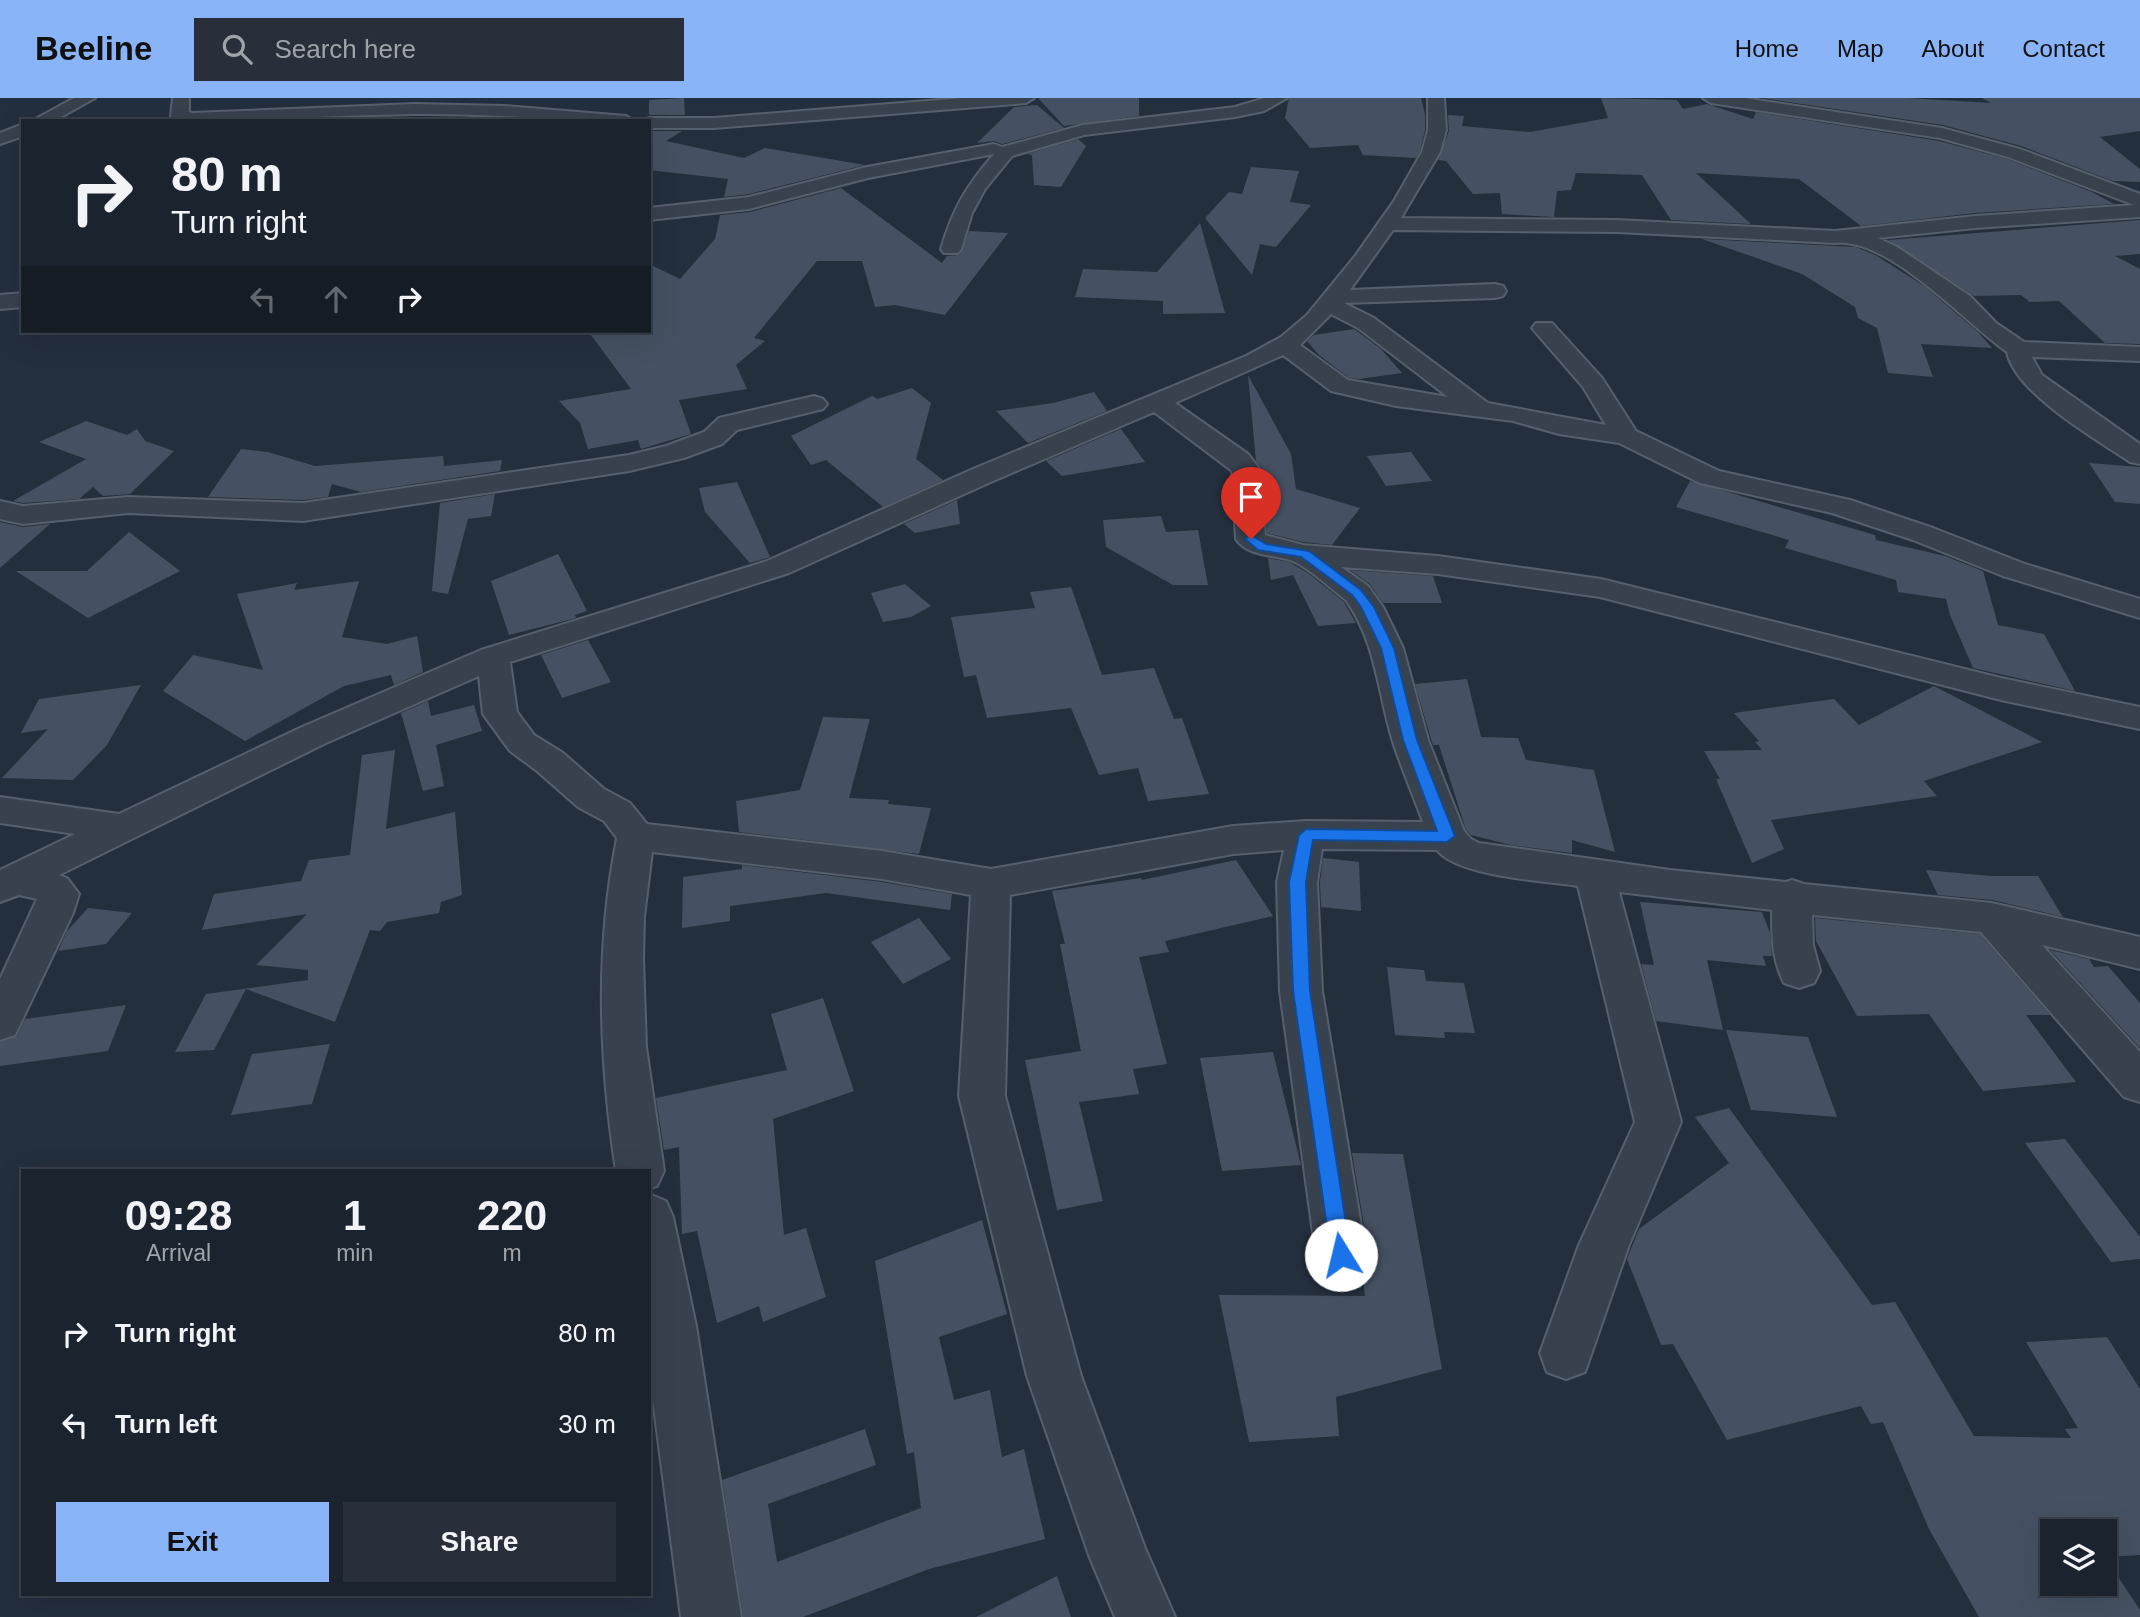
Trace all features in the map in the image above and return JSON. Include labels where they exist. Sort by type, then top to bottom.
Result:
[{"type":"street","points":[[44,119],[87,98]]},
{"type":"street","points":[[181,98],[180,116],[192,118],[415,109],[505,111],[602,119]]},
{"type":"street","points":[[714,123],[1026,98]]},
{"type":"street","points":[[651,214],[750,203],[867,173],[1000,150],[1083,130],[1236,112],[1279,98]]},
{"type":"street","points":[[8,883],[314,735],[493,657],[778,567],[983,475],[1211,382],[1284,345],[1315,320],[1331,301],[1403,201],[1431,152],[1437,130],[1436,98]]},
{"type":"street","points":[[1711,98],[1942,133],[2002,149],[2140,201]]},
{"type":"street","points":[[651,123],[714,123],[836,132]]},
{"type":"street","points":[[0,139],[21,130]]},
{"type":"street","points":[[946,142],[1000,150]]},
{"type":"street","points":[[951,248],[962,213],[1000,150]]},
{"type":"street","points":[[1385,224],[1616,226],[1793,236],[1853,235],[1975,222],[2140,211]]},
{"type":"street","points":[[1853,235],[1890,251],[1923,273],[1962,300],[1988,328],[2018,349],[2140,354]]},
{"type":"street","points":[[1331,301],[1495,291]]},
{"type":"street","points":[[0,302],[21,300]]},
{"type":"street","points":[[1331,301],[1366,323],[1452,389],[1482,408]]},
{"type":"street","points":[[1544,328],[1593,383],[1626,436]]},
{"type":"street","points":[[1284,345],[1340,386],[1396,398],[1482,408],[1559,426],[1626,436],[1710,477],[1840,506],[1923,534],[2014,570],[2140,610]]},
{"type":"street","points":[[2018,349],[2021,363],[2033,380],[2087,421],[2140,456]]},
{"type":"street","points":[[2103,353],[2140,366]]},
{"type":"street","points":[[1158,403],[1238,460],[1246,470],[1251,539],[1262,548],[1304,554],[1415,562],[1601,588],[2001,689],[2140,718]]},
{"type":"street","points":[[0,510],[23,515],[128,505],[303,512],[629,463],[675,452],[713,438],[728,424],[814,404]]},
{"type":"street","points":[[1304,554],[1357,593],[1367,607],[1387,648],[1410,740],[1447,836],[1457,849],[1473,856],[1670,885],[1792,895],[1992,918],[2140,953]]},
{"type":"street","points":[[493,657],[500,714],[522,743],[550,762],[591,799],[617,812],[636,836],[882,865],[991,884],[1233,839],[1306,835],[1447,836]]},
{"type":"street","points":[[0,810],[125,828]]},
{"type":"street","points":[[1306,835],[1297,882],[1301,991],[1341,1255]]},
{"type":"street","points":[[636,836],[629,867],[621,998],[634,1138],[640,1169]]},
{"type":"street","points":[[1566,1353],[1604,1245],[1658,1122],[1594,873]]},
{"type":"street","points":[[0,1022],[53,913],[59,894],[53,888],[8,883]]},
{"type":"street","points":[[991,884],[982,1096],[1054,1376],[1119,1558],[1145,1617]]},
{"type":"street","points":[[1792,895],[1792,945],[1799,971]]},
{"type":"street","points":[[1992,918],[2140,1083]]},
{"type":"street","points":[[651,1238],[660,1331],[711,1617]]},
{"type":"building","points":[[684,98],[685,115],[649,115],[649,100]]},
{"type":"building","points":[[1038,98],[1139,98],[1139,116],[1064,126]]},
{"type":"building","points":[[1289,98],[1421,98],[1425,130],[1420,151],[1416,158],[1363,155],[1358,145],[1310,148],[1285,118]]},
{"type":"building","points":[[1601,98],[1677,100],[1683,109],[1707,104],[1753,119],[1756,112],[1939,141],[2007,159],[2092,192],[2114,204],[1975,213],[1861,226],[1799,179],[1696,173],[1751,224],[1671,220],[1642,175],[1576,173],[1571,190],[1557,191],[1554,217],[1502,214],[1500,193],[1473,194],[1446,161],[1438,160],[1449,131],[1448,115],[1464,116],[1462,126],[1530,132],[1608,118]]},
{"type":"building","points":[[1762,98],[1908,98],[1991,103],[1982,98],[2140,98],[2140,131],[2100,137],[2140,169],[2140,182],[2113,181],[2021,146],[1943,125]]},
{"type":"building","points":[[1037,105],[1064,128],[1002,144],[994,141],[977,143],[1014,107]]},
{"type":"building","points":[[651,131],[682,131],[666,141],[744,158],[765,148],[865,165],[749,194],[724,197],[728,179],[651,170]]},
{"type":"building","points":[[1078,139],[1086,146],[1061,187],[1034,185],[1032,155],[1027,154]]},
{"type":"building","points":[[1251,167],[1299,171],[1290,202],[1311,205],[1276,247],[1260,244],[1252,275],[1205,218],[1229,192],[1242,194]]},
{"type":"building","points":[[841,188],[942,263],[947,256],[960,255],[969,231],[1008,233],[945,315],[895,305],[875,307],[862,261],[817,261],[754,338],[765,341],[736,365],[747,389],[679,400],[691,434],[641,449],[638,440],[588,449],[580,423],[559,401],[631,389],[589,333],[651,333],[651,265],[680,279],[715,239],[720,215],[750,212]]},
{"type":"building","points":[[2140,220],[2140,254],[2115,256],[2140,269],[2140,344],[2105,343],[2059,301],[2030,302],[2021,295],[1974,296],[1888,240]]},
{"type":"building","points":[[1200,223],[1225,313],[1163,314],[1163,301],[1075,297],[1083,269],[1157,272]]},
{"type":"building","points":[[1702,239],[1856,247],[1877,256],[1924,286],[1978,332],[1992,348],[1921,344],[1933,377],[1888,373],[1877,328],[1858,318],[1855,307],[1802,274]]},
{"type":"building","points":[[1354,329],[1381,349],[1402,373],[1349,378],[1319,355],[1307,341],[1314,335]]},
{"type":"building","points":[[1248,375],[1291,454],[1296,489],[1360,508],[1332,545],[1303,542],[1267,533],[1263,470],[1256,461]]},
{"type":"building","points":[[912,388],[931,403],[916,459],[943,480],[883,507],[826,460],[811,465],[791,436],[872,396],[878,399]]},
{"type":"building","points":[[1094,392],[1107,411],[1028,443],[996,411],[1053,403]]},
{"type":"building","points":[[86,421],[127,435],[137,429],[145,441],[174,451],[130,494],[103,496],[93,487],[79,499],[23,503],[13,501],[86,459],[39,442]]},
{"type":"building","points":[[1121,429],[1145,462],[1062,476],[1046,461]]},
{"type":"building","points":[[241,449],[268,452],[315,466],[443,456],[444,466],[502,460],[500,471],[361,492],[332,484],[328,497],[303,500],[208,497]]},
{"type":"building","points":[[1411,452],[1432,481],[1386,486],[1367,456]]},
{"type":"building","points":[[2089,463],[2140,467],[2140,504],[2115,502]]},
{"type":"building","points":[[1690,481],[1875,535],[1876,540],[1945,556],[1983,571],[1998,625],[2044,634],[2075,691],[1973,668],[1950,615],[1946,599],[1898,592],[1896,580],[1785,548],[1789,540],[1676,507]]},
{"type":"building","points":[[737,482],[770,557],[750,563],[705,512],[699,488]]},
{"type":"building","points":[[495,494],[491,516],[468,519],[448,594],[432,591],[440,503]]},
{"type":"building","points":[[957,500],[960,524],[915,533],[904,524]]},
{"type":"building","points":[[1161,516],[1166,532],[1198,530],[1208,585],[1173,585],[1106,547],[1103,520]]},
{"type":"building","points":[[0,522],[23,527],[50,524],[0,568]]},
{"type":"building","points":[[129,532],[180,571],[88,618],[16,571],[87,571]]},
{"type":"building","points":[[558,554],[587,611],[575,615],[576,618],[509,635],[491,581]]},
{"type":"building","points":[[1268,558],[1289,562],[1308,573],[1344,602],[1356,623],[1318,626],[1293,575],[1271,580]]},
{"type":"building","points":[[1350,570],[1433,576],[1442,603],[1383,603],[1370,584]]},
{"type":"building","points":[[359,581],[342,637],[387,644],[417,636],[423,672],[394,685],[391,675],[344,686],[245,741],[163,691],[193,655],[263,670],[237,594],[297,583],[294,590]]},
{"type":"building","points":[[905,584],[931,606],[911,617],[883,622],[871,593]]},
{"type":"building","points":[[1071,587],[1102,675],[1154,668],[1174,719],[1182,718],[1209,794],[1148,801],[1138,768],[1099,775],[1071,708],[987,718],[976,675],[964,677],[951,617],[1035,608],[1030,592]]},
{"type":"building","points":[[588,640],[611,682],[562,698],[541,655]]},
{"type":"building","points":[[1467,679],[1481,737],[1518,738],[1526,760],[1594,770],[1615,852],[1572,840],[1572,853],[1511,845],[1471,835],[1466,830],[1439,745],[1433,745],[1415,684]]},
{"type":"building","points":[[141,685],[107,745],[73,780],[2,778],[48,729],[21,733],[39,699]]},
{"type":"building","points":[[1934,686],[2042,742],[1924,781],[1937,796],[1771,820],[1784,849],[1752,863],[1716,779],[1720,779],[1704,751],[1762,750],[1755,742],[1759,741],[1734,713],[1834,699],[1859,725]]},
{"type":"building","points":[[428,701],[431,716],[474,705],[482,731],[436,745],[444,786],[423,791],[401,713]]},
{"type":"building","points":[[823,717],[870,719],[849,798],[889,800],[888,804],[931,808],[919,854],[739,832],[736,801],[800,790]]},
{"type":"building","points":[[395,750],[386,829],[455,812],[462,895],[441,902],[439,913],[387,922],[380,931],[370,930],[335,1022],[246,989],[214,1050],[175,1052],[206,994],[308,980],[308,970],[256,965],[307,914],[202,930],[214,894],[301,881],[309,860],[350,855],[362,755]]},
{"type":"building","points":[[1323,858],[1359,862],[1361,911],[1321,907]]},
{"type":"building","points":[[1236,860],[1273,916],[1165,941],[1169,952],[1139,957],[1167,1064],[1133,1069],[1139,1094],[1079,1102],[1103,1201],[1057,1210],[1025,1060],[1081,1051],[1060,944],[1065,944],[1052,891],[1141,878],[1142,880]]},
{"type":"building","points":[[742,865],[882,882],[952,894],[950,910],[826,893],[730,906],[730,921],[682,928],[683,877],[742,869]]},
{"type":"building","points":[[1926,870],[1990,876],[2038,876],[2063,917],[1993,900],[1938,895]]},
{"type":"building","points":[[1640,902],[1762,912],[1770,933],[1772,956],[1763,956],[1766,966],[1707,960],[1723,1030],[1656,1021],[1641,964],[1654,965]]},
{"type":"building","points":[[88,908],[132,913],[106,944],[58,951],[67,931]]},
{"type":"building","points":[[919,918],[951,959],[903,984],[871,942]]},
{"type":"building","points":[[1815,918],[1980,934],[2050,1015],[2026,1015],[2076,1082],[1983,1091],[1929,1014],[1857,1016],[1816,941]]},
{"type":"building","points":[[2050,950],[2089,959],[2094,967],[2108,966],[2140,1003],[2140,1048]]},
{"type":"building","points":[[1387,967],[1424,970],[1426,981],[1464,983],[1475,1033],[1444,1032],[1445,1038],[1395,1035]]},
{"type":"building","points":[[823,998],[854,1091],[773,1119],[784,1235],[806,1228],[826,1297],[763,1322],[759,1306],[717,1323],[697,1231],[682,1234],[679,1147],[664,1150],[656,1098],[787,1070],[771,1014]]},
{"type":"building","points":[[126,1005],[108,1051],[0,1066],[0,1042],[17,1036],[25,1019]]},
{"type":"building","points":[[1726,1030],[1808,1037],[1837,1117],[1751,1110]]},
{"type":"building","points":[[330,1044],[312,1104],[231,1115],[252,1054]]},
{"type":"building","points":[[1273,1052],[1301,1165],[1222,1171],[1200,1058]]},
{"type":"building","points":[[1729,1108],[1872,1305],[1895,1302],[1974,1436],[2071,1438],[2065,1429],[2078,1428],[2026,1342],[2107,1337],[2140,1389],[2140,1555],[2117,1556],[2117,1519],[2040,1519],[2040,1596],[2117,1596],[2117,1575],[2140,1610],[2140,1617],[1979,1617],[1929,1529],[1883,1422],[1871,1424],[1861,1406],[1727,1440],[1673,1344],[1661,1345],[1627,1259],[1639,1229],[1729,1163],[1695,1117]]},
{"type":"building","points":[[2065,1139],[2140,1237],[2140,1259],[2111,1262],[2025,1143]]},
{"type":"building","points":[[1352,1153],[1403,1154],[1442,1369],[1336,1397],[1339,1436],[1249,1442],[1219,1295],[1365,1296],[1362,1272],[1369,1255]]},
{"type":"building","points":[[982,1220],[1007,1314],[939,1337],[954,1400],[990,1390],[1002,1457],[1024,1449],[1045,1539],[929,1569],[803,1617],[743,1617],[722,1480],[865,1429],[876,1465],[768,1504],[777,1562],[921,1508],[914,1452],[907,1454],[875,1261]]},
{"type":"building","points":[[1057,1576],[1071,1617],[976,1617]]},
{"type":"route","points":[[1251,539],[1262,548],[1304,554],[1357,593],[1367,607],[1387,648],[1410,740],[1447,836],[1306,835],[1297,882],[1301,991],[1341,1255]]}]
